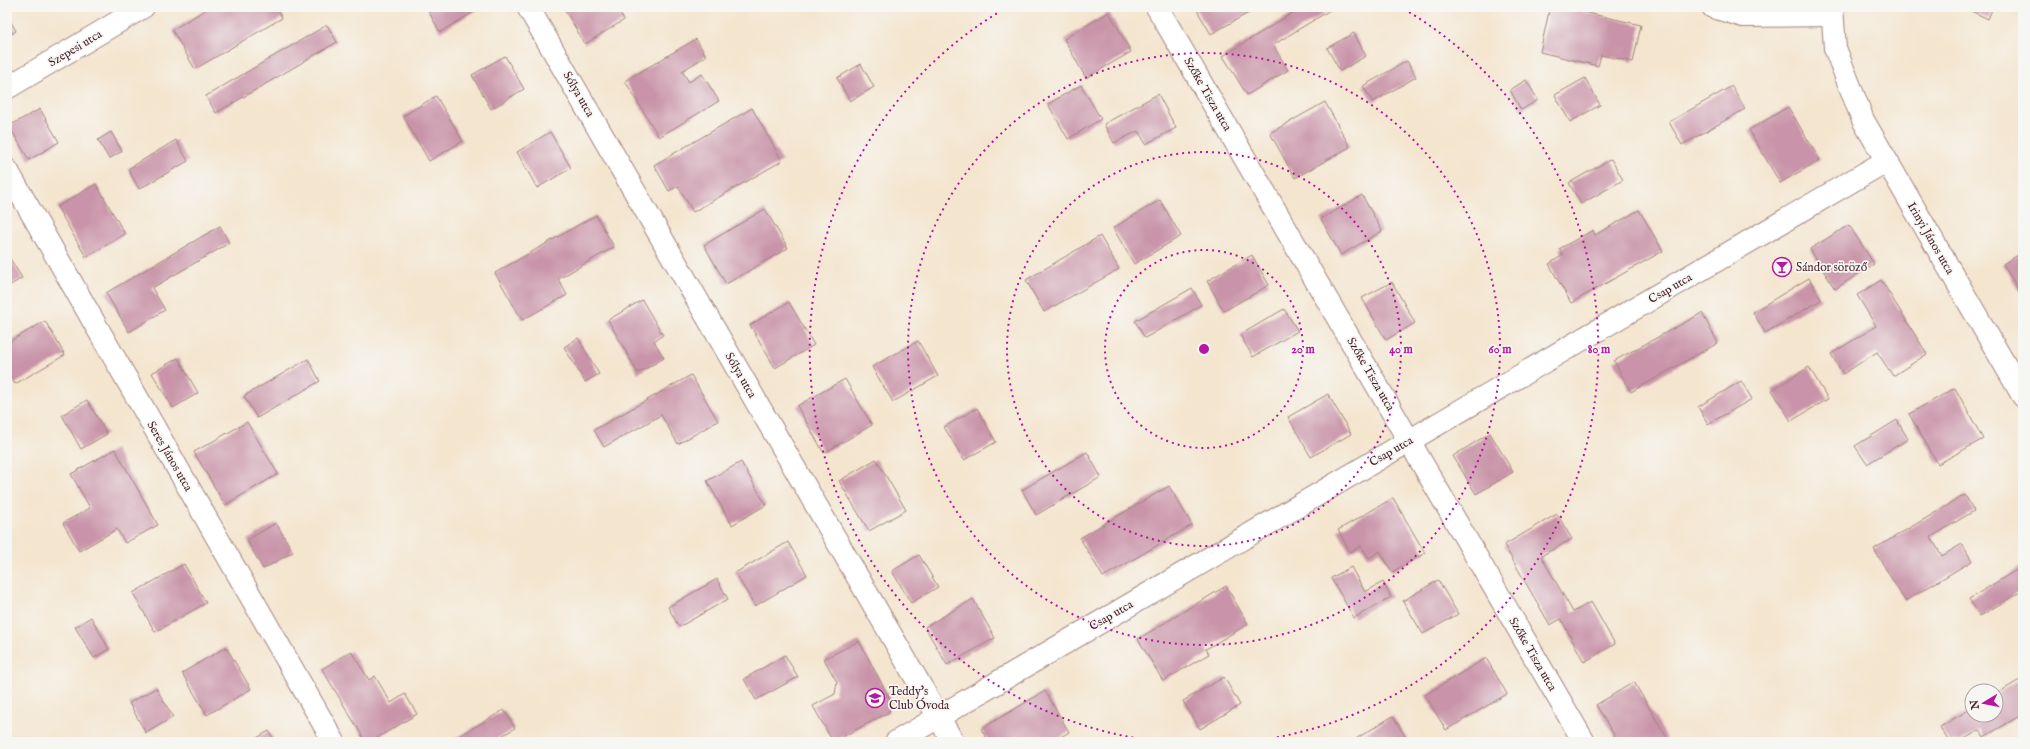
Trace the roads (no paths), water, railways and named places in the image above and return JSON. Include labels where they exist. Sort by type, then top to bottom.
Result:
[{"type":"street","name":"Szepesi utca","points":[[7,88],[143,7]]},
{"type":"street","name":"Sólya utca","points":[[528,7],[953,742]]},
{"type":"street","name":"Szőke Tisza utca","points":[[1157,7],[1410,440],[1584,742]]},
{"type":"street","points":[[1713,7],[1743,16],[1832,11]]},
{"type":"street","name":"Irinyi János utca","points":[[1832,11],[1835,48],[1863,120],[2023,396]]},
{"type":"street","name":"Csap utca","points":[[896,742],[1886,162]]},
{"type":"street","name":"Seres János utca","points":[[7,170],[334,742]]},
{"type":"place","name":"Sándor söröző","points":[[1782,267]]},
{"type":"place","name":"Teddy's Club Óvoda","points":[[875,698]]}]
